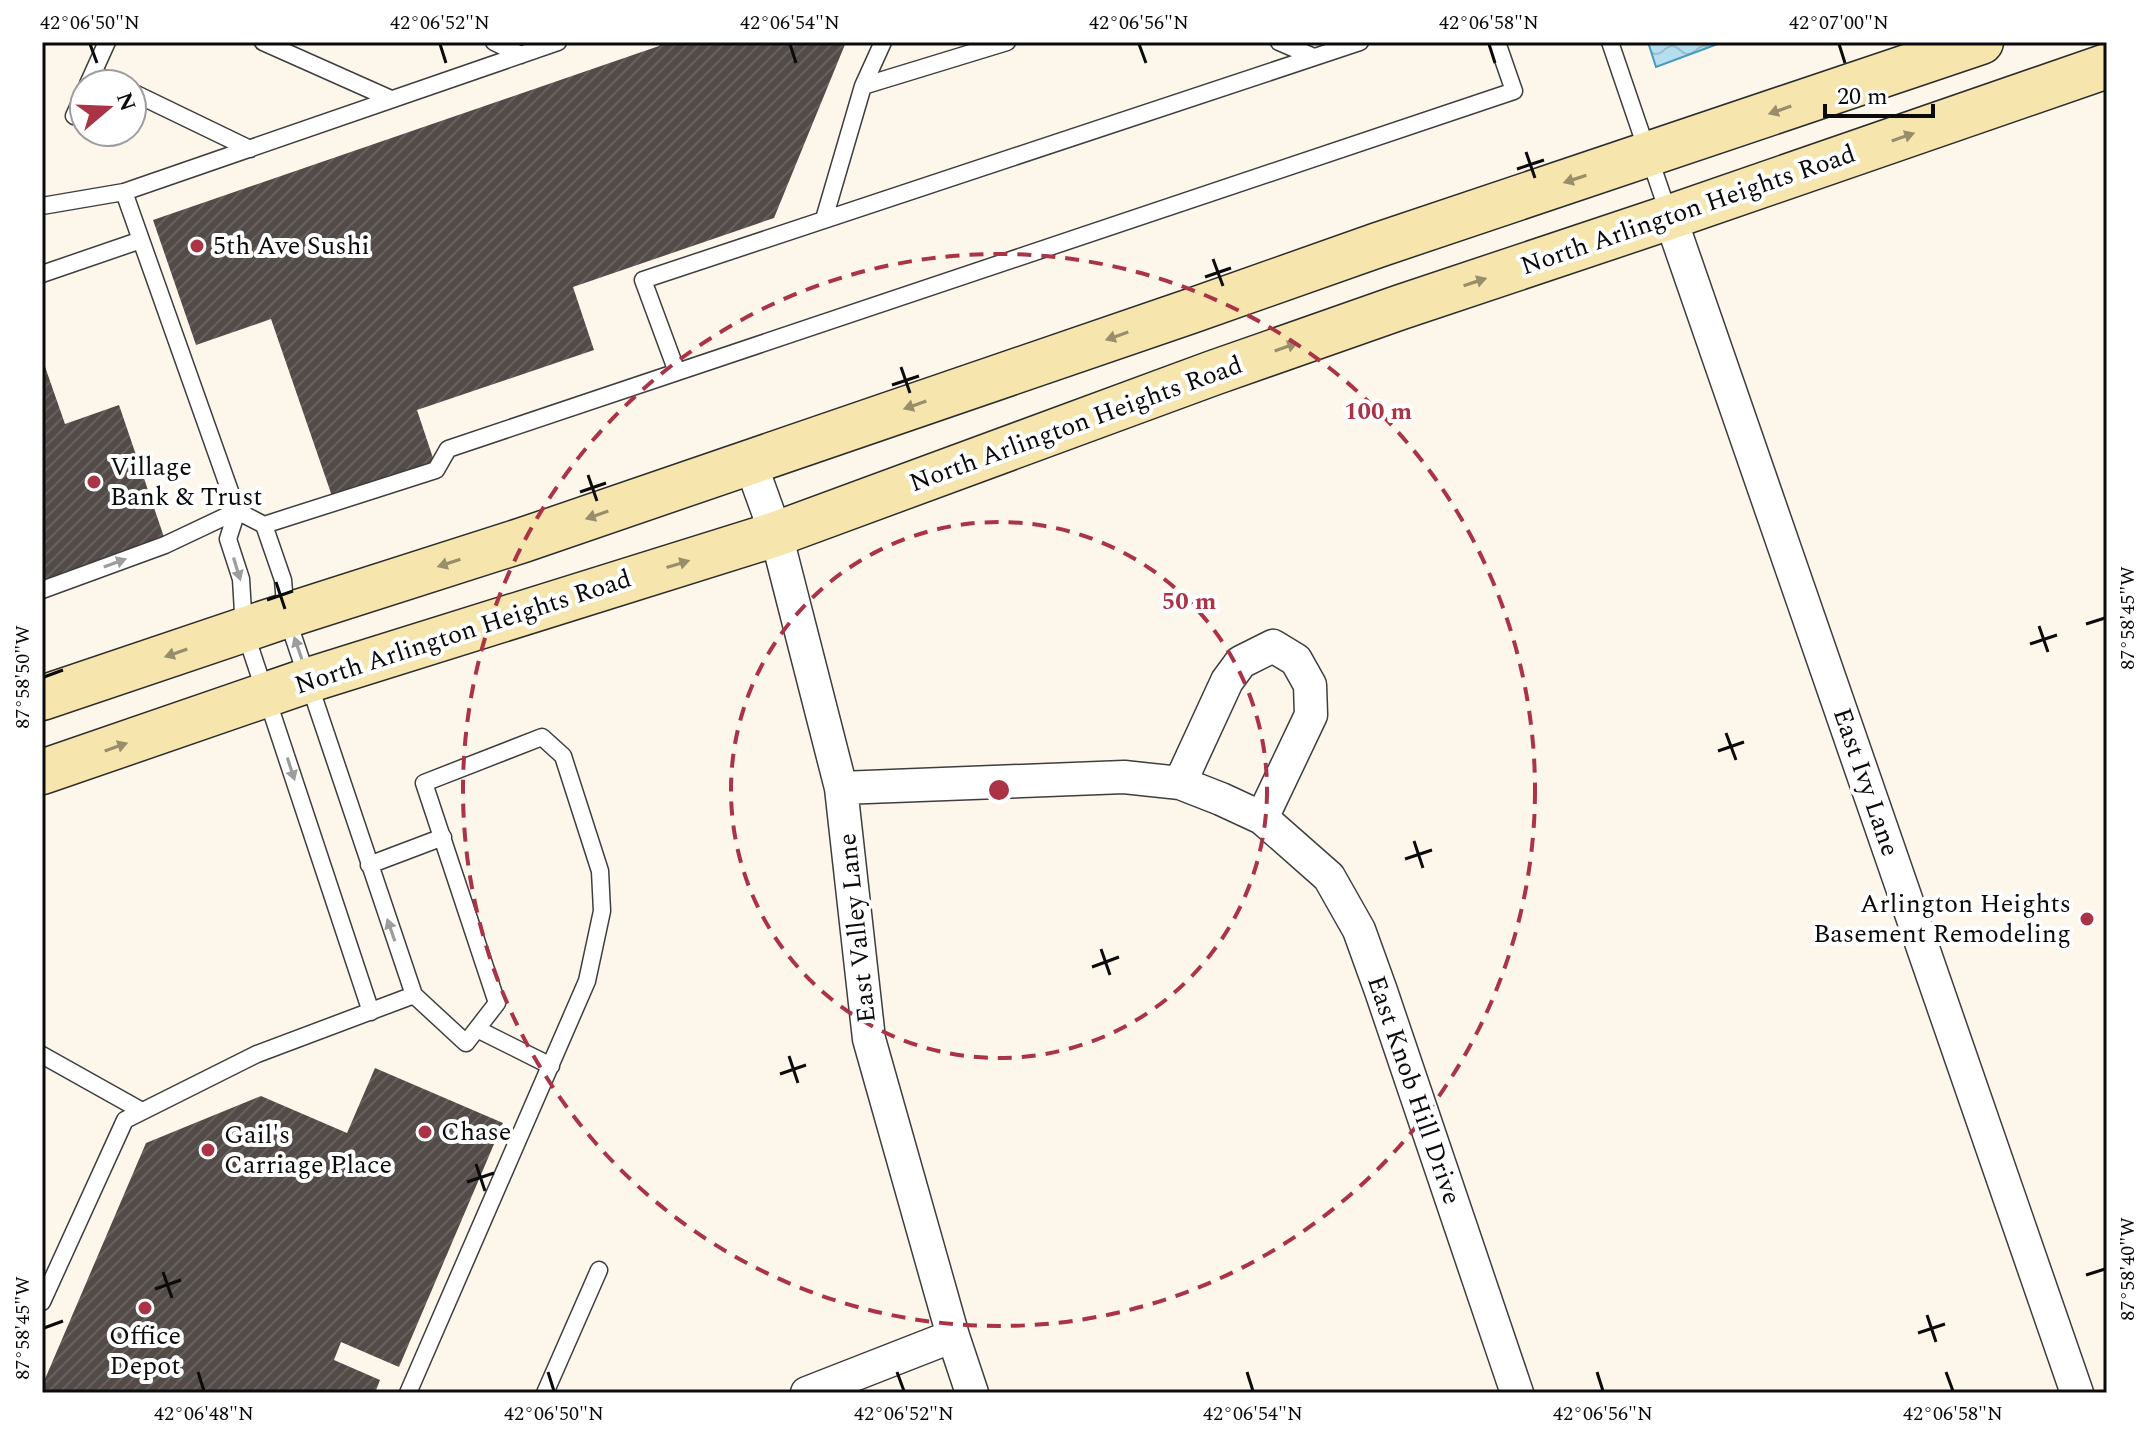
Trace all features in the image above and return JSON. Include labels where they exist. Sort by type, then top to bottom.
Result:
[{"type":"main road","points":[[42,698],[286,615],[523,540],[1378,245],[1981,42]]},
{"type":"main road","name":"North Arlington Heights Road","points":[[42,772],[309,680],[776,534],[1227,368],[2107,66]]},
{"type":"street","name":"East Ivy Lane","points":[[1670,217],[2077,1393]]},
{"type":"street","name":"East Valley Lane","points":[[750,462],[776,534],[841,788],[869,1039],[972,1393]]},
{"type":"street","points":[[1180,783],[1227,681],[1241,662],[1273,646],[1296,660],[1303,672],[1310,685],[1311,715],[1262,818]]},
{"type":"street","name":"East Knob Hill Drive","points":[[841,788],[1124,777],[1180,783],[1262,818],[1329,877],[1359,930],[1517,1393]]},
{"type":"street","points":[[807,1393],[953,1336]]},
{"type":"lane","points":[[95,68],[107,42]]},
{"type":"lane","points":[[263,42],[391,99]]},
{"type":"lane","points":[[494,42],[521,55]]},
{"type":"lane","points":[[42,206],[124,192],[558,42]]},
{"type":"lane","points":[[824,219],[863,86],[883,42]]},
{"type":"lane","points":[[863,86],[1007,42]]},
{"type":"lane","points":[[1279,42],[1314,57]]},
{"type":"lane","points":[[677,372],[643,280],[1360,42]]},
{"type":"lane","points":[[264,525],[436,470],[448,449],[1514,91],[1497,42]]},
{"type":"lane","points":[[1610,42],[1670,217]]},
{"type":"lane","points":[[148,100],[250,149]]},
{"type":"lane","points":[[124,192],[237,511],[228,539],[241,579],[244,629],[371,1012]]},
{"type":"lane","points":[[42,274],[141,240]]},
{"type":"lane","points":[[237,511],[264,525],[283,580],[286,615],[414,995],[466,1043],[497,1003],[424,783],[542,737],[563,756],[600,871],[602,911],[587,981],[408,1393]]},
{"type":"lane","points":[[42,590],[165,545],[237,511]]},
{"type":"lane","points":[[369,865],[443,837]]},
{"type":"lane","points":[[42,1302],[125,1120],[257,1054],[414,995]]},
{"type":"lane","points":[[477,1029],[551,1066]]},
{"type":"lane","points":[[42,1055],[142,1111]]},
{"type":"lane","points":[[545,1393],[599,1270]]},
{"type":"water","points":[[1648,42],[1723,42],[1656,67]]},
{"type":"building","points":[[661,42],[846,42],[774,218],[573,287],[594,350],[417,410],[436,467],[334,502],[271,319],[196,345],[153,220],[659,46]]},
{"type":"building","name":"Village Bank & Trust","points":[[42,358],[65,424],[119,405],[165,540],[42,582]]},
{"type":"building","points":[[375,1068],[503,1123],[399,1367],[341,1342],[334,1360],[380,1380],[375,1393],[42,1393],[42,1386],[146,1143],[261,1096],[347,1133]]},
{"type":"place","name":"5th Ave Sushi","points":[[197,246]]},
{"type":"place","name":"Village Bank & Trust","points":[[94,482]]},
{"type":"place","name":"Arlington Heights Basement Remodeling","points":[[2087,919]]},
{"type":"place","name":"Chase","points":[[425,1132]]},
{"type":"place","name":"Gail's Carriage Place","points":[[208,1150]]},
{"type":"place","name":"Office Depot","points":[[145,1308]]}]
